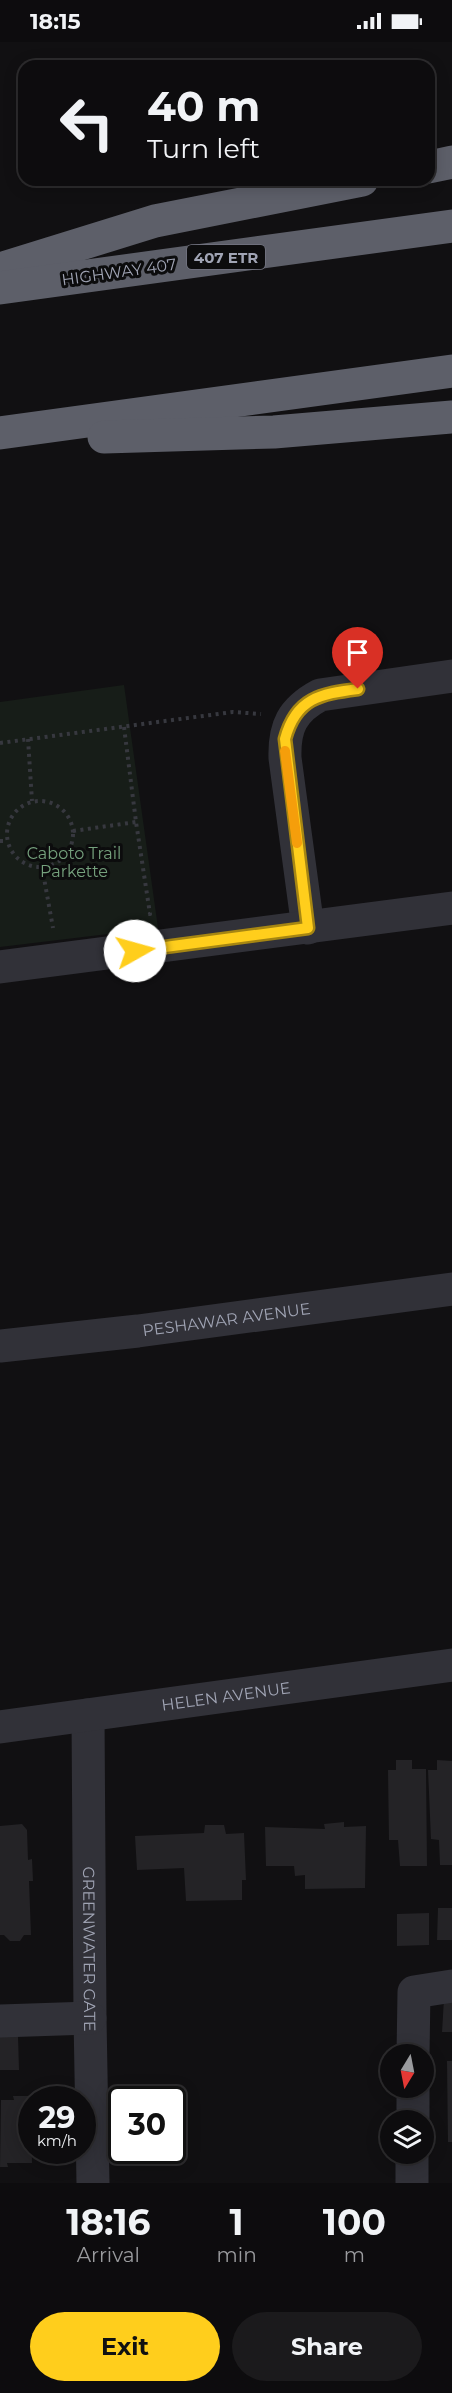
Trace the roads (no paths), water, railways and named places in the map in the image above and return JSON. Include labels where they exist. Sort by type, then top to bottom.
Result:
[{"type":"highway","points":[[435,166],[452,162]]},
{"type":"highway","points":[[0,269],[155,221],[332,186]]},
{"type":"highway","name":"HIGHWAY 407","points":[[0,288],[452,226]]},
{"type":"highway","points":[[0,433],[452,371]]},
{"type":"highway","points":[[0,440],[274,432],[452,417]]},
{"type":"street","points":[[308,928],[285,758],[285,739],[295,714],[307,702],[320,695],[452,676]]},
{"type":"street","points":[[0,967],[452,908]]},
{"type":"street","name":"PESHAWAR AVENUE","points":[[0,1346],[138,1331],[452,1289]]},
{"type":"street","name":"HELEN AVENUE","points":[[0,1727],[452,1665]]},
{"type":"street","name":"GREENWATER GATE","points":[[88,1715],[93,2183]]},
{"type":"street","points":[[414,2044],[414,1992],[452,1986]]},
{"type":"street","points":[[0,2021],[90,2018]]},
{"type":"street","points":[[412,2164],[412,2183]]},
{"type":"park label","name":"Caboto Trail Parkette","points":[[74,862]]}]
